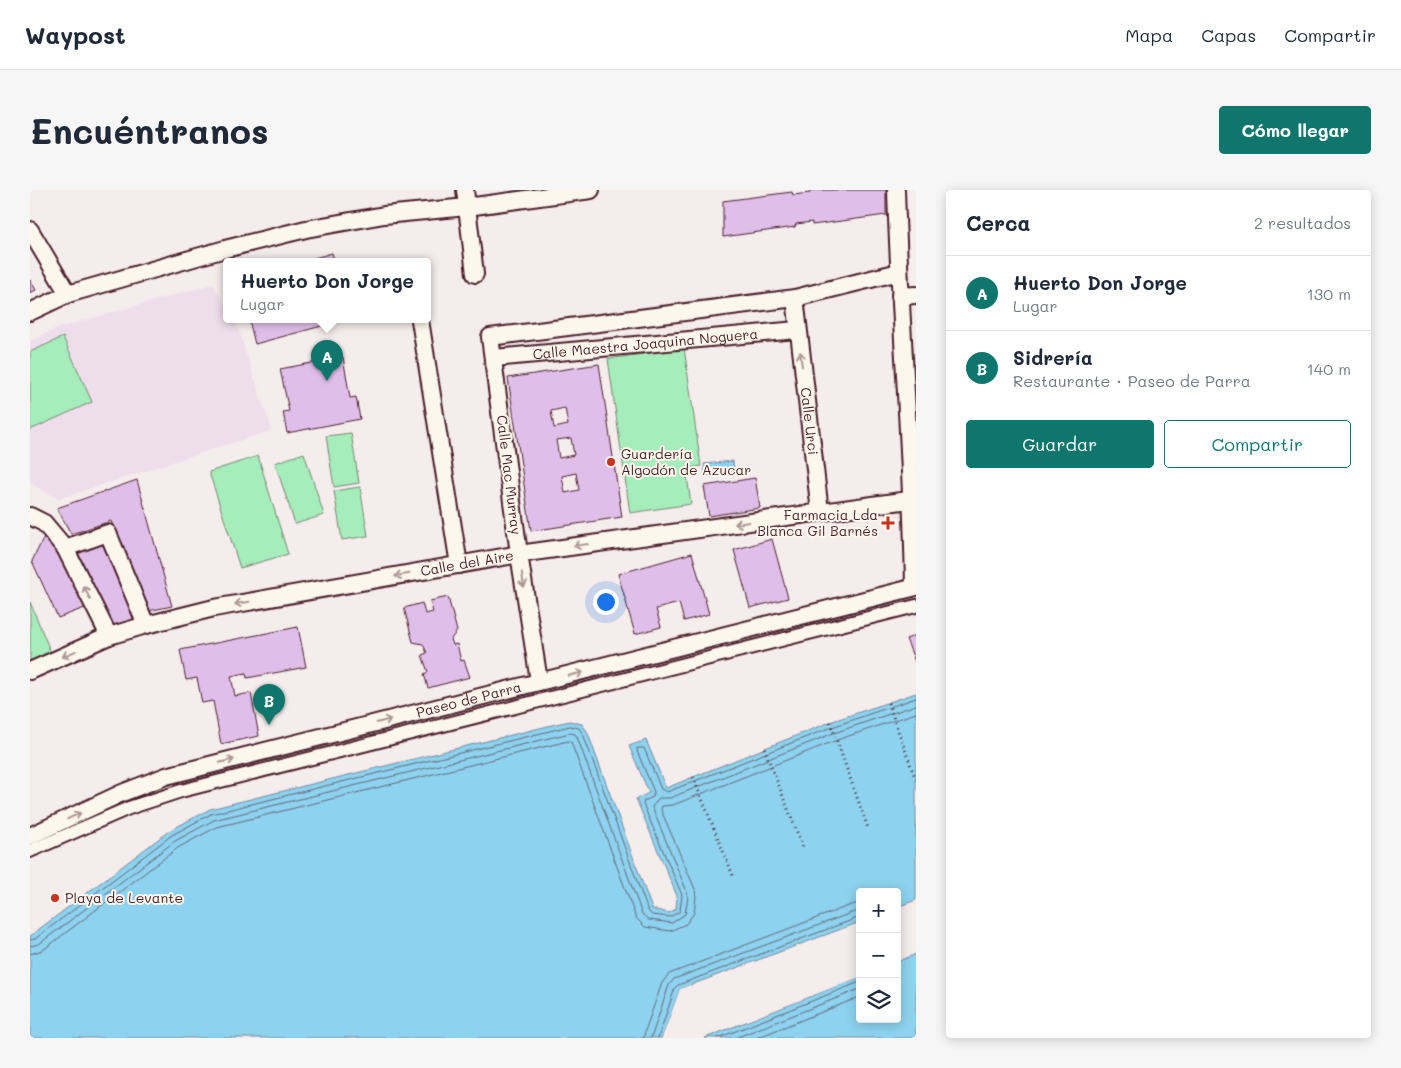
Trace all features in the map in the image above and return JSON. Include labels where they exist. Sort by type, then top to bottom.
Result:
[{"type":"street","points":[[465,190],[475,274]]},
{"type":"street","points":[[30,312],[68,294],[225,249],[306,229],[384,215],[467,207],[591,190]]},
{"type":"street","points":[[896,190],[899,272],[908,295],[915,587]]},
{"type":"street","points":[[30,230],[68,294]]},
{"type":"street","points":[[795,298],[899,272]]},
{"type":"street","name":"Calle Urci","points":[[795,298],[797,330],[820,512]]},
{"type":"street","name":"Calle Mac Murray","points":[[539,681],[519,554],[490,338],[795,298]]},
{"type":"street","points":[[420,323],[459,565]]},
{"type":"street","name":"Calle Maestra Joaquina Noguera","points":[[494,358],[797,330]]},
{"type":"street","name":"Calle del Aire","points":[[30,671],[109,636],[214,608],[519,554],[914,499]]},
{"type":"street","points":[[30,516],[44,523],[65,548],[109,636]]},
{"type":"street","points":[[65,548],[108,532],[146,625]]},
{"type":"street","name":"Paseo de Parra","points":[[30,836],[166,776],[915,587]]},
{"type":"street","points":[[30,852],[129,808],[181,791],[916,606]]},
{"type":"path","points":[[888,702],[916,780]]},
{"type":"path","points":[[830,722],[868,828]]},
{"type":"path","points":[[764,748],[804,850]]},
{"type":"path","points":[[693,776],[734,878]]},
{"type":"shaded area","points":[[213,284],[223,301],[223,323],[235,323],[237,326],[272,430],[58,499],[30,483],[30,341],[61,327]]},
{"type":"green space","points":[[63,337],[92,402],[30,430],[30,352]]},
{"type":"green space","points":[[684,348],[701,466],[686,469],[691,504],[630,513],[608,359]]},
{"type":"green space","points":[[351,433],[359,483],[334,487],[326,436]]},
{"type":"green space","points":[[304,453],[324,515],[295,524],[275,463]]},
{"type":"green space","points":[[258,456],[288,554],[240,568],[209,472]]},
{"type":"green space","points":[[360,487],[368,536],[342,540],[334,491]]},
{"type":"green space","points":[[30,602],[51,653],[30,662]]},
{"type":"water","points":[[733,461],[734,472],[705,476],[704,464]]},
{"type":"water","points":[[916,693],[916,900],[901,906],[901,888],[856,888],[856,923],[680,989],[662,1038],[30,1038],[30,936],[169,831],[210,809],[570,721],[582,724],[587,731],[652,909],[669,913],[676,909],[677,896],[636,799],[649,793],[629,746],[646,740],[666,788],[830,722]]},
{"type":"water","points":[[916,954],[916,1038],[705,1038],[856,979],[856,1023],[901,1023],[901,960]]},
{"type":"pier","points":[[856,976],[856,979],[702,1038]]},
{"type":"pier","points":[[690,985],[691,987],[682,991],[665,1038],[662,1038],[680,989]]},
{"type":"building","points":[[810,190],[886,190],[886,215],[812,225],[812,222],[796,224],[795,227],[723,237],[723,201],[792,192],[793,195],[810,193]]},
{"type":"building","points":[[332,253],[334,258],[314,258]]},
{"type":"building","points":[[30,280],[36,290],[30,293]]},
{"type":"building","points":[[250,323],[333,323],[255,344]]},
{"type":"building","points":[[343,357],[350,398],[356,397],[360,419],[287,433],[283,412],[289,411],[280,369]]},
{"type":"building","points":[[599,364],[622,517],[531,531],[508,378]],"holes":[[[565,408],[568,425],[554,428],[551,411]],[[571,438],[574,455],[559,458],[556,440]],[[576,473],[579,490],[565,493],[562,476]]]},
{"type":"building","points":[[755,478],[760,508],[709,516],[704,486]]},
{"type":"building","points":[[137,480],[172,606],[148,611],[111,521],[71,534],[57,508]]},
{"type":"building","points":[[45,535],[62,555],[87,607],[58,618],[32,561]]},
{"type":"building","points":[[772,539],[788,598],[750,608],[734,550]]},
{"type":"building","points":[[106,542],[136,619],[112,627],[76,552]]},
{"type":"building","points":[[692,553],[709,614],[684,621],[679,603],[656,609],[661,627],[635,634],[618,574]]},
{"type":"building","points":[[448,597],[457,631],[451,639],[453,645],[457,644],[461,661],[464,660],[470,677],[428,688],[424,674],[428,672],[422,655],[427,653],[423,644],[413,642],[404,608],[422,603],[425,614],[433,612],[430,601]]},
{"type":"building","points":[[298,627],[306,667],[247,678],[246,673],[231,676],[235,696],[251,693],[259,736],[221,744],[213,701],[202,703],[197,678],[186,680],[180,650]]},
{"type":"building","points":[[916,635],[916,664],[906,639]]},
{"type":"place","name":"Huerto Don Jorge","points":[[327,381]]},
{"type":"place","name":"Guardería Algodón de Azucar","points":[[611,462]]},
{"type":"place","name":"Farmacia Lda Blanca Gil Barnés","points":[[888,523]]},
{"type":"place","name":"Sidrería","points":[[269,725]]},
{"type":"place","name":"Playa de Levante","points":[[55,898]]}]
